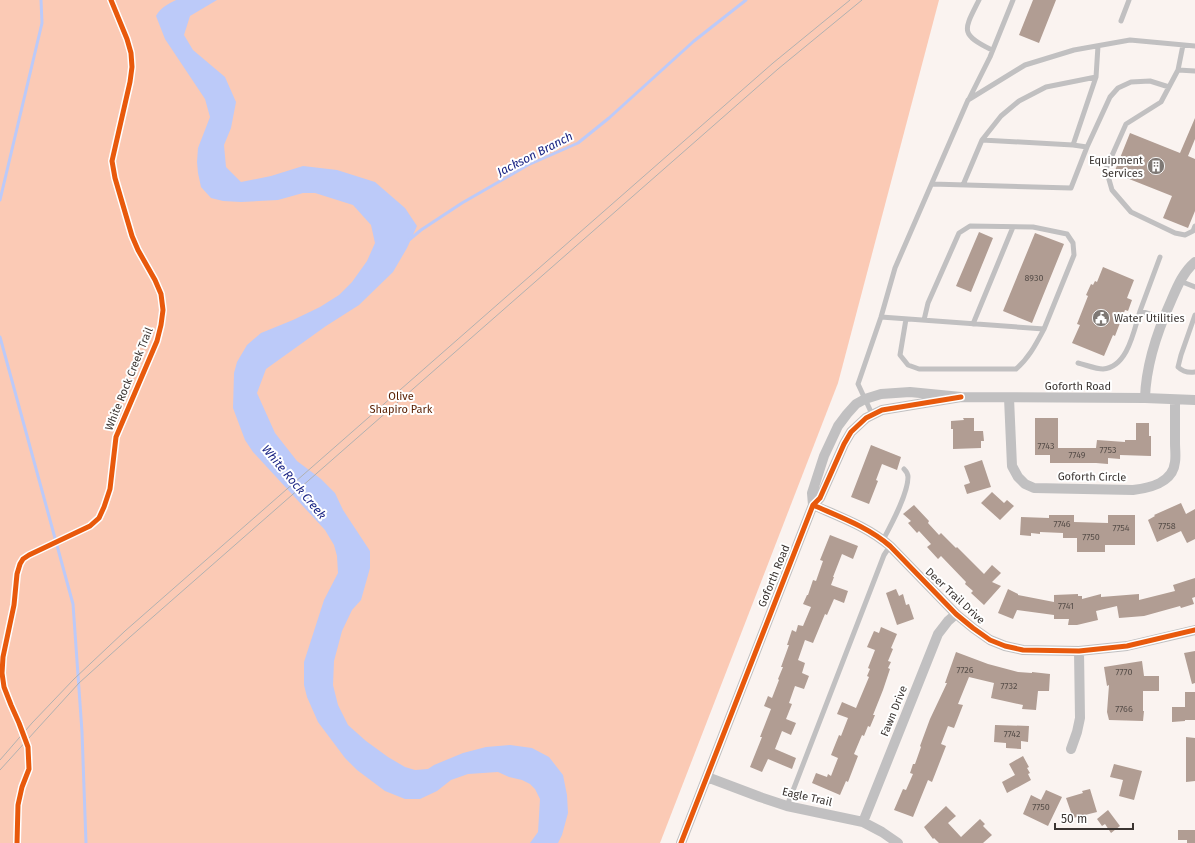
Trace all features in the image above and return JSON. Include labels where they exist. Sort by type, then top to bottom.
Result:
[{"type":"street","points":[[1145,398],[1151,356],[1163,318],[1180,281],[1190,266],[1195,262]]},
{"type":"street","name":"Goforth Road","points":[[813,505],[812,492],[824,456],[838,426],[856,404],[865,399],[881,394],[910,392],[962,397],[1145,398],[1195,400]]},
{"type":"street","name":"Goforth Road","points":[[681,843],[813,505],[820,498],[844,444],[851,432],[866,418],[882,410],[962,397]]},
{"type":"street","name":"Goforth Circle","points":[[1010,398],[1012,466],[1018,477],[1025,484],[1034,488],[1125,490],[1147,488],[1157,485],[1163,482],[1172,473],[1176,462],[1175,400]]},
{"type":"street","name":"Deer Trail Drive","points":[[813,505],[863,528],[886,543],[956,614],[990,640],[1005,646],[1023,650],[1079,652],[1127,646],[1195,630]]},
{"type":"street","name":"Fawn Drive","points":[[863,822],[938,634],[948,621],[956,614]]},
{"type":"street","points":[[1071,749],[1080,718],[1079,652]]},
{"type":"street","name":"Eagle Trail","points":[[707,776],[787,806],[863,822],[882,832],[898,843]]},
{"type":"lane","points":[[979,0],[967,25],[969,35],[978,44],[992,50]]},
{"type":"lane","points":[[872,414],[858,384],[881,317],[895,268],[1013,0]]},
{"type":"lane","points":[[1121,21],[1129,0]]},
{"type":"lane","points":[[968,100],[1025,65],[1074,50],[1130,40],[1195,46]]},
{"type":"lane","points":[[1183,45],[1178,70],[1161,102],[1126,124],[1106,169],[1112,190],[1131,212],[1175,233],[1185,235],[1193,231],[1195,226]]},
{"type":"lane","points":[[1073,145],[1096,77],[1098,46]]},
{"type":"lane","points":[[1178,70],[1195,71]]},
{"type":"lane","points":[[962,185],[982,140],[1001,116],[1019,101],[1046,87],[1096,77]]},
{"type":"lane","points":[[932,184],[1071,188],[1087,147],[1110,97],[1118,88],[1131,82],[1150,81],[1169,87]]},
{"type":"lane","points":[[982,140],[1087,147]]},
{"type":"lane","points":[[906,319],[900,355],[908,365],[919,369],[1016,369],[1030,355],[1044,329],[1074,255],[1073,243],[1067,234],[1034,227],[970,226],[959,233],[928,303],[924,320]]},
{"type":"lane","points":[[974,324],[1013,226]]},
{"type":"lane","points":[[1078,363],[1102,369],[1114,366],[1125,354],[1133,336],[1140,311],[1160,257]]},
{"type":"lane","points":[[1180,281],[1195,287]]},
{"type":"lane","points":[[1140,311],[1163,318]]},
{"type":"lane","points":[[1195,315],[1178,367],[1182,371],[1190,373],[1195,372]]},
{"type":"lane","points":[[881,317],[1044,329]]},
{"type":"lane","points":[[787,806],[884,555],[891,525],[908,477],[907,471],[904,469]]},
{"type":"green space","name":"Olive Shapiro Park","points":[[0,0],[939,0],[838,383],[660,843],[0,843]]},
{"type":"water","name":"White Rock Creek","points":[[176,0],[217,0],[190,16],[184,35],[193,50],[225,77],[236,102],[231,128],[224,145],[226,167],[241,182],[271,176],[303,166],[337,170],[375,182],[405,208],[417,226],[407,248],[393,272],[359,305],[326,326],[266,369],[257,393],[275,433],[297,461],[321,479],[335,493],[343,510],[370,551],[370,568],[361,600],[352,610],[342,631],[334,661],[333,685],[338,705],[348,725],[366,741],[388,757],[405,767],[415,770],[428,769],[463,753],[486,747],[510,745],[532,748],[549,757],[563,775],[567,795],[568,813],[562,835],[558,843],[530,843],[538,832],[540,799],[535,789],[530,784],[498,772],[468,774],[451,780],[437,791],[420,799],[405,799],[385,791],[357,770],[345,758],[318,722],[307,697],[304,685],[304,662],[324,600],[338,573],[337,556],[334,545],[325,530],[253,452],[245,440],[233,408],[234,373],[237,362],[247,345],[261,333],[320,307],[339,295],[352,282],[367,261],[375,243],[371,225],[353,205],[315,193],[303,193],[278,200],[241,202],[223,201],[211,198],[201,187],[197,162],[198,148],[210,117],[205,99],[165,39],[156,16],[162,8]]},
{"type":"building","points":[[1033,0],[1056,0],[1039,43],[1019,35]]},
{"type":"building","name":"Equipment Services","points":[[1195,118],[1195,139],[1188,156],[1195,159],[1195,211],[1188,228],[1163,218],[1172,196],[1114,173],[1130,133],[1180,153]]},
{"type":"building","points":[[979,232],[993,238],[971,292],[956,286]]},
{"type":"building","points":[[1035,233],[1064,244],[1032,323],[1003,311]]},
{"type":"building","name":"Water Utilities","points":[[1103,267],[1134,280],[1127,298],[1132,300],[1128,311],[1125,310],[1115,336],[1113,335],[1104,356],[1072,343],[1080,325],[1077,324],[1088,296],[1086,295],[1091,284],[1093,285],[1095,281],[1097,282]]},
{"type":"building","points":[[963,418],[974,418],[974,431],[983,431],[984,441],[981,441],[981,448],[953,449],[953,429],[951,429],[951,421],[964,420]]},
{"type":"building","points":[[1035,418],[1058,418],[1058,448],[1096,448],[1097,440],[1125,442],[1125,440],[1136,440],[1136,423],[1149,423],[1149,436],[1151,436],[1151,456],[1120,455],[1120,459],[1108,458],[1108,464],[1050,463],[1050,455],[1035,455]]},
{"type":"building","points":[[871,445],[901,457],[897,470],[882,464],[876,480],[878,481],[869,504],[851,497]]},
{"type":"building","points":[[982,460],[991,487],[967,494],[964,485],[970,483],[964,466]]},
{"type":"building","points":[[992,492],[1004,503],[1007,500],[1014,506],[1000,520],[981,503]]},
{"type":"building","points":[[1181,503],[1186,514],[1195,509],[1195,539],[1187,543],[1181,531],[1157,542],[1148,520],[1155,516],[1154,515]]},
{"type":"building","points":[[914,505],[929,521],[928,523],[939,535],[941,533],[984,574],[992,565],[1001,573],[992,582],[1001,586],[984,605],[971,593],[973,591],[965,584],[966,582],[941,556],[938,559],[927,547],[931,544],[919,531],[917,533],[908,523],[911,521],[903,514]]},
{"type":"building","points":[[1049,515],[1074,515],[1074,522],[1108,523],[1108,515],[1135,515],[1135,545],[1105,545],[1105,552],[1077,552],[1077,538],[1063,538],[1063,533],[1040,532],[1040,534],[1031,533],[1031,536],[1020,535],[1021,517],[1049,518]]},
{"type":"building","points":[[830,535],[858,546],[853,559],[842,554],[831,585],[848,591],[844,603],[834,599],[827,615],[825,614],[813,643],[805,640],[798,660],[805,663],[802,673],[809,676],[804,689],[795,686],[789,703],[792,704],[786,719],[796,723],[791,735],[782,731],[775,749],[796,758],[792,769],[768,759],[762,772],[750,767],[771,709],[764,706],[768,696],[772,698],[779,680],[778,679],[783,667],[781,667],[789,645],[787,645],[792,630],[796,632],[798,625],[803,626],[811,607],[803,604],[813,580],[816,581],[823,561],[820,560]]},
{"type":"building","points":[[1195,578],[1195,597],[1192,598],[1194,604],[1181,608],[1180,606],[1144,616],[1119,618],[1117,606],[1096,611],[1098,620],[1077,625],[1068,625],[1069,619],[1054,619],[1054,615],[1017,610],[1013,619],[998,613],[1008,589],[1018,595],[1054,602],[1054,595],[1078,594],[1078,596],[1082,596],[1082,599],[1101,594],[1101,597],[1139,594],[1139,600],[1175,591],[1173,585]]},
{"type":"building","points":[[896,589],[899,596],[903,594],[906,605],[909,604],[914,619],[897,625],[886,593]]},
{"type":"building","points":[[881,627],[897,634],[891,648],[893,649],[888,661],[891,662],[888,668],[890,669],[873,715],[875,715],[870,727],[868,726],[864,736],[862,735],[854,754],[858,756],[848,782],[846,781],[840,795],[812,783],[816,773],[827,777],[828,774],[831,776],[838,758],[831,755],[848,718],[837,714],[842,702],[856,708],[869,677],[867,676],[870,669],[868,668],[875,650],[867,647],[874,631],[879,633]]},
{"type":"building","points":[[1195,651],[1195,683],[1192,684],[1184,653]]},
{"type":"building","points":[[956,652],[988,664],[1018,672],[1050,674],[1049,691],[1038,691],[1036,710],[1022,709],[1023,705],[991,698],[994,683],[969,677],[958,704],[963,705],[954,728],[948,726],[941,744],[946,746],[932,782],[928,780],[913,817],[894,810],[903,789],[906,790],[913,774],[910,773],[913,764],[915,764],[930,719],[947,683],[945,683]]},
{"type":"building","points":[[1142,661],[1144,676],[1159,676],[1159,691],[1143,691],[1143,721],[1109,720],[1107,712],[1109,685],[1107,686],[1104,667]]},
{"type":"building","points":[[1185,692],[1195,692],[1195,720],[1172,722],[1172,707],[1185,707]]},
{"type":"building","points":[[995,725],[1029,726],[1028,742],[1021,741],[1021,749],[1006,748],[1006,743],[994,742]]},
{"type":"building","points":[[1186,737],[1195,738],[1195,781],[1186,782]]},
{"type":"building","points":[[1023,756],[1029,767],[1027,768],[1030,773],[1028,774],[1031,780],[1007,793],[1002,782],[1015,775],[1009,764]]},
{"type":"building","points":[[1114,764],[1142,771],[1134,800],[1119,796],[1123,780],[1110,777]]},
{"type":"building","points":[[1090,789],[1097,812],[1073,818],[1066,798],[1083,793],[1082,791]]},
{"type":"building","points":[[1046,790],[1062,797],[1048,826],[1023,814],[1031,795],[1041,800]]},
{"type":"building","points":[[946,806],[956,816],[948,823],[961,837],[980,819],[985,824],[983,826],[992,835],[983,843],[939,843],[934,838],[933,839],[924,827]]},
{"type":"building","points":[[1108,810],[1120,826],[1111,833],[1105,824],[1102,826],[1097,819]]},
{"type":"building","points":[[1178,830],[1195,830],[1195,843],[1187,843],[1187,840],[1178,840]]},
{"type":"waterway","points":[[0,200],[42,23],[41,0]]},
{"type":"waterway","name":"Jackson Branch","points":[[409,240],[421,230],[462,203],[528,165],[578,143],[609,118],[694,41],[746,0]]},
{"type":"waterway","points":[[0,337],[73,604],[82,732],[86,843]]},
{"type":"tram line","points":[[0,760],[32,723],[74,679],[125,631],[773,63],[850,0]]},
{"type":"tram line","points":[[0,770],[79,683],[130,637],[778,69],[862,0]]},
{"type":"cycle path","name":"White Rock Creek Trail","points":[[17,843],[18,805],[22,787],[29,769],[28,747],[4,687],[2,673],[3,657],[14,605],[17,574],[23,559],[90,526],[99,518],[110,489],[116,437],[157,341],[163,310],[161,294],[132,236],[115,178],[112,161],[132,67],[131,53],[127,39],[111,0]]},
{"type":"cycle path","points":[[681,843],[813,505],[820,498],[844,444],[851,432],[866,418],[882,410],[961,397]]},
{"type":"cycle path","points":[[813,505],[853,523],[881,539],[890,546],[956,614],[990,640],[1005,646],[1023,650],[1079,651],[1127,646],[1195,630]]},
{"type":"place","name":"Equipment Services","points":[[1156,166]]},
{"type":"place","name":"Water Utilities","points":[[1101,318]]}]
